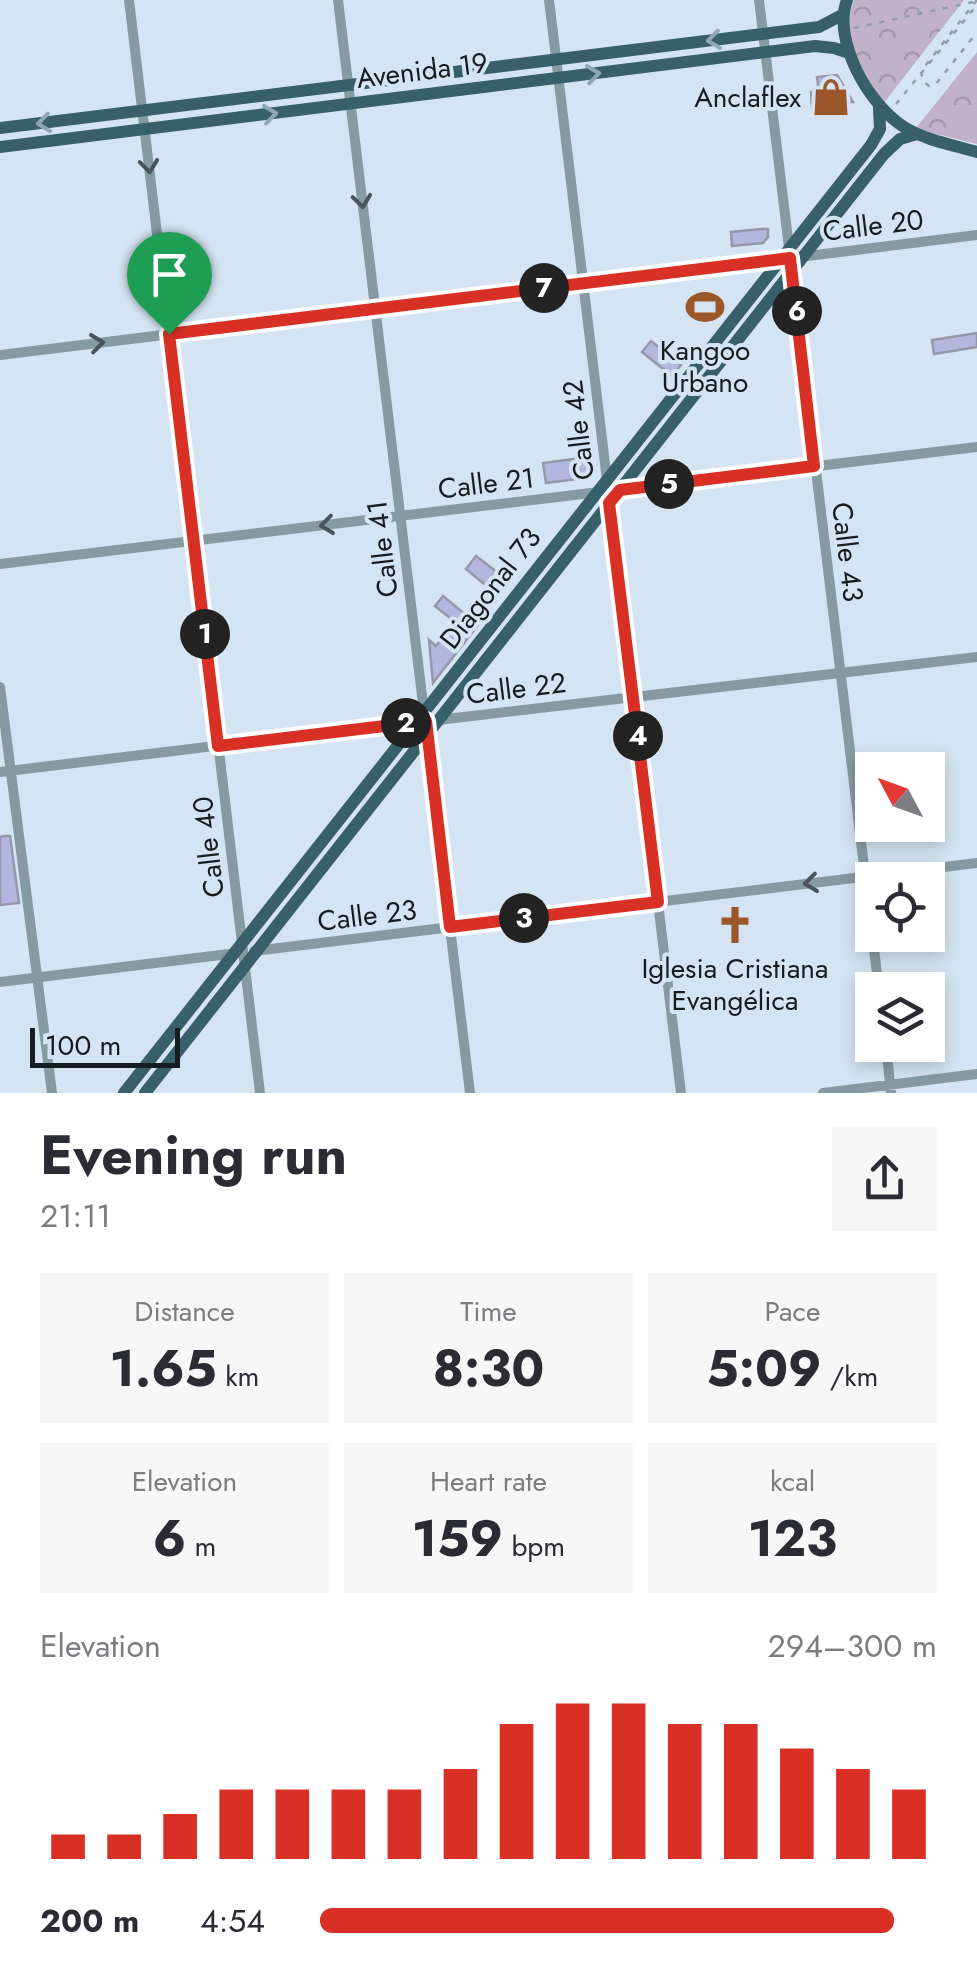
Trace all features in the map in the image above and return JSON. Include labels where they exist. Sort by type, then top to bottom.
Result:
[{"type":"main road","points":[[847,0],[842,15],[849,54],[884,112],[917,134],[977,152]]},
{"type":"main road","name":"Avenida 19","points":[[0,128],[820,27],[842,15]]},
{"type":"main road","name":"Avenida 19","points":[[0,148],[766,52],[825,46],[849,54]]},
{"type":"main road","name":"Diagonal 73","points":[[124,1093],[244,953],[791,259],[874,141],[884,112]]},
{"type":"main road","name":"Diagonal 73","points":[[791,259],[884,154],[900,140],[917,134]]},
{"type":"main road","name":"Diagonal 73","points":[[145,1093],[244,953]]},
{"type":"street","name":"Calle 40","points":[[129,0],[260,1093]]},
{"type":"street","name":"Calle 41","points":[[338,0],[470,1093]]},
{"type":"street","name":"Calle 42","points":[[549,0],[681,1093]]},
{"type":"street","name":"Calle 43","points":[[759,0],[864,862]]},
{"type":"street","name":"Calle 20","points":[[0,355],[977,234]]},
{"type":"street","name":"Calle 21","points":[[0,564],[977,447]]},
{"type":"street","name":"Calle 22","points":[[5,772],[977,657]]},
{"type":"street","points":[[0,687],[5,772],[52,1093]]},
{"type":"street","name":"Calle 23","points":[[945,867],[977,863]]},
{"type":"street","name":"Calle 23","points":[[0,982],[855,877]]},
{"type":"street","points":[[888,1062],[891,1089]]},
{"type":"street","points":[[823,1093],[891,1089],[977,1074]]},
{"type":"street","points":[[891,1089],[901,1093]]},
{"type":"path","points":[[843,30],[976,2]]},
{"type":"path","points":[[884,112],[921,77],[976,2]]},
{"type":"path","points":[[921,77],[929,86],[936,84],[977,32]]},
{"type":"green space","points":[[854,0],[964,0],[883,104],[851,41]]},
{"type":"green space","points":[[977,52],[977,144],[915,129]]},
{"type":"building","name":"Anclaflex","points":[[837,75],[853,102],[812,107],[811,92],[819,92],[817,77]]},
{"type":"building","points":[[768,229],[763,243],[732,246],[731,232]]},
{"type":"building","points":[[977,333],[977,347],[934,354],[932,340]]},
{"type":"building","points":[[651,341],[681,365],[672,376],[642,352]]},
{"type":"building","points":[[589,457],[592,477],[546,483],[543,463]]},
{"type":"building","points":[[476,556],[506,579],[495,593],[466,569]]},
{"type":"building","points":[[443,596],[478,625],[433,683],[429,640],[436,646],[455,622],[435,606]]},
{"type":"building","points":[[10,836],[19,903],[0,905],[0,837]]},
{"type":"place","name":"Anclaflex","points":[[831,97]]},
{"type":"place","name":"Kangoo Urbano","points":[[705,307]]},
{"type":"place","name":"Iglesia Cristiana Evangélica","points":[[735,925]]},
{"type":"route","points":[[790,258],[814,466],[620,490],[609,503],[658,902],[450,927],[426,721],[218,746],[169,334],[790,258]]}]
